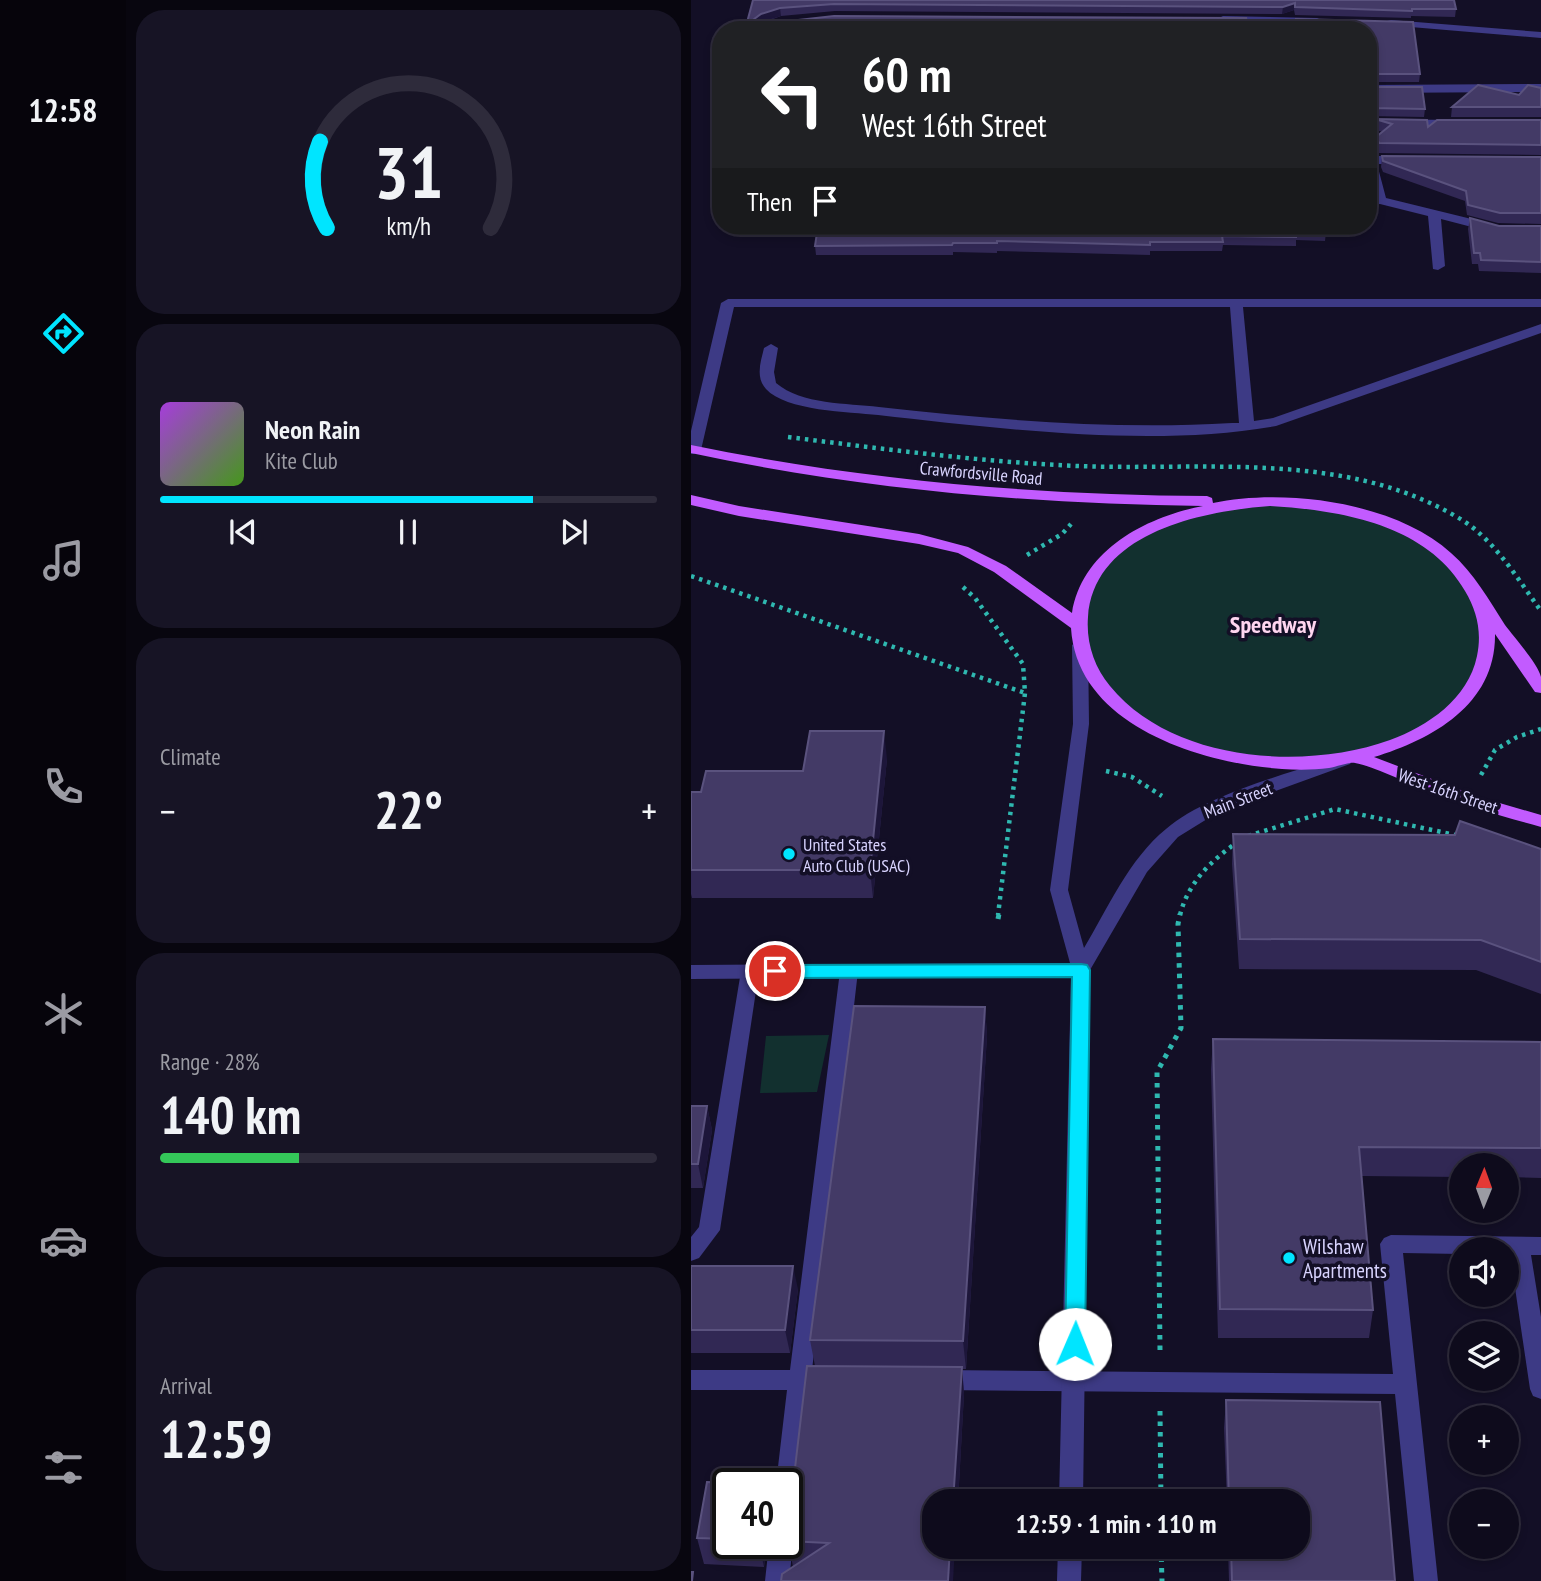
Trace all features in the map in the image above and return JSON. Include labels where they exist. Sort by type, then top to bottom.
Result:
[{"type":"main road","name":"Crawfordsville Road","points":[[692,450],[843,477],[985,493],[1131,501],[1270,501]]},
{"type":"main road","points":[[691,500],[739,511],[919,539],[963,550],[1000,569],[1078,625]]},
{"type":"main road","points":[[1471,587],[1484,614],[1488,642],[1485,661],[1466,697],[1431,728],[1408,740],[1350,759],[1314,763],[1273,763],[1215,753],[1186,744],[1161,733],[1118,704],[1091,670],[1080,645],[1078,625],[1082,600],[1089,583],[1113,553],[1130,540],[1160,524],[1194,511],[1218,506],[1270,501],[1325,505],[1352,511],[1401,529],[1442,555],[1471,587],[1541,688]]},
{"type":"main road","name":"West 16th Street","points":[[1350,759],[1473,802],[1541,821]]},
{"type":"street","points":[[1205,19],[1223,21]]},
{"type":"street","points":[[1383,23],[1505,30],[1541,35]]},
{"type":"street","points":[[1377,89],[1541,89]]},
{"type":"street","points":[[1377,123],[1474,124]]},
{"type":"street","points":[[1377,157],[1423,160]]},
{"type":"street","points":[[1377,201],[1498,230],[1509,230]]},
{"type":"street","points":[[1434,215],[1438,266]]},
{"type":"street","points":[[692,450],[728,303],[1541,303]]},
{"type":"street","points":[[1236,303],[1247,428]]},
{"type":"street","points":[[771,348],[767,374],[769,384],[779,393],[824,405],[973,423],[1050,428],[1247,428],[1276,422],[1541,328]]},
{"type":"street","name":"Main Street","points":[[1071,1489],[1081,970],[1059,890],[1063,843],[1081,724],[1080,645]]},
{"type":"street","name":"Main Street","points":[[1081,970],[1141,867],[1172,833],[1214,807],[1350,759]]},
{"type":"street","points":[[691,972],[1081,970]]},
{"type":"street","points":[[691,1252],[709,1230],[751,971]]},
{"type":"street","points":[[789,1468],[849,971]]},
{"type":"street","points":[[1426,1581],[1391,1244],[1530,1246],[1541,1390]]},
{"type":"street","points":[[691,1380],[854,1380]]},
{"type":"street","points":[[923,1380],[1404,1384]]},
{"type":"street","points":[[777,1581],[779,1559]]},
{"type":"street","points":[[1069,1581],[1070,1559]]},
{"type":"path","points":[[1024,558],[1062,534],[1073,522],[1075,515]]},
{"type":"path","points":[[691,576],[1025,693]]},
{"type":"path","points":[[963,587],[975,598],[1023,664],[1025,693],[998,919]]},
{"type":"path","points":[[1481,776],[1495,750],[1518,737],[1541,729]]},
{"type":"path","points":[[1106,771],[1132,777],[1162,796]]},
{"type":"path","points":[[1161,1489],[1158,1072],[1182,1027],[1178,924],[1180,910],[1201,871],[1225,850],[1249,835],[1335,809],[1461,836]]},
{"type":"path","points":[[1161,1559],[1162,1581]]},
{"type":"green space","points":[[1298,502],[1401,529],[1458,570],[1488,642],[1451,713],[1356,757],[1244,760],[1161,733],[1102,687],[1078,625],[1082,600],[1114,553],[1194,511]]},
{"type":"green space","points":[[829,1035],[817,1092],[760,1093],[766,1036]]},
{"type":"building","points":[[753,0],[1454,0],[1456,9],[1412,11],[1295,7],[1295,3],[1283,7],[834,4],[780,8],[747,21]]},
{"type":"building","points":[[834,16],[1247,18],[1238,21],[789,21]]},
{"type":"building","points":[[1296,19],[1374,21],[1296,21]]},
{"type":"building","points":[[1377,21],[1413,22],[1420,74],[1377,74]]},
{"type":"building","points":[[1478,85],[1519,95],[1528,85],[1541,88],[1541,107],[1452,107]]},
{"type":"building","points":[[1377,87],[1422,87],[1425,109],[1377,108]]},
{"type":"building","points":[[1377,119],[1427,120],[1428,127],[1437,120],[1541,120],[1541,145],[1379,143],[1377,136],[1392,124]]},
{"type":"building","points":[[1382,156],[1541,157],[1541,213],[1500,213],[1468,205],[1466,191],[1383,161]]},
{"type":"building","points":[[1470,218],[1499,226],[1541,226],[1541,262],[1481,260],[1480,253],[1474,253]]},
{"type":"building","points":[[817,235],[1296,235],[1222,236],[1223,242],[1150,242],[1150,245],[997,241],[952,245],[815,246]]},
{"type":"building","name":"United States Auto Club (USAC)","points":[[810,731],[884,731],[870,870],[691,870],[691,792],[701,792],[706,771],[803,771]]},
{"type":"building","points":[[1460,821],[1541,849],[1541,962],[1481,940],[1240,939],[1233,834],[1455,835]]},
{"type":"building","points":[[854,1006],[985,1007],[963,1341],[810,1340]]},
{"type":"building","name":"Wilshaw Apartments","points":[[1213,1039],[1541,1042],[1541,1148],[1359,1147],[1373,1310],[1220,1309]]},
{"type":"building","points":[[691,1106],[707,1106],[698,1164],[691,1164]]},
{"type":"building","points":[[691,1266],[793,1266],[785,1330],[691,1330]]},
{"type":"building","points":[[807,1366],[962,1367],[954,1489],[922,1489],[922,1559],[949,1559],[948,1581],[781,1581],[782,1574],[829,1543],[803,1542],[803,1468],[795,1468]]},
{"type":"building","points":[[1226,1400],[1380,1402],[1395,1581],[1232,1581],[1231,1559],[1310,1559],[1310,1489],[1229,1489]]},
{"type":"building","points":[[707,1482],[712,1482],[712,1538],[697,1538]]},
{"type":"place","name":"United States Auto Club (USAC)","points":[[789,854]]},
{"type":"place","name":"Wilshaw Apartments","points":[[1289,1258]]},
{"type":"district","name":"Speedway","points":[[1273,624]]},
{"type":"route","points":[[775,971],[1081,970],[1075,1344]]}]
